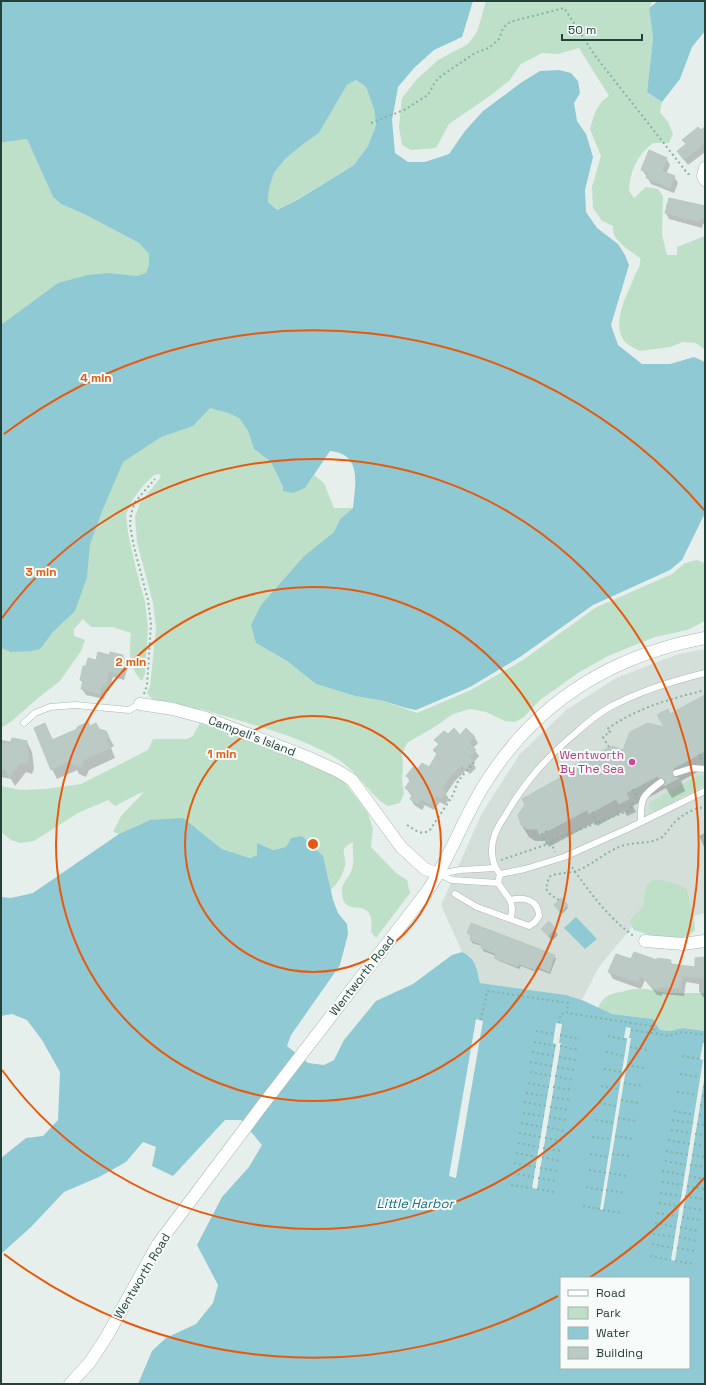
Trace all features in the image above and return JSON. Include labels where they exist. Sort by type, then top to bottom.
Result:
[{"type":"main road","name":"Wentworth Road","points":[[70,1384],[90,1362],[158,1244],[236,1140],[412,912],[439,874],[465,820],[483,788],[496,767],[515,742],[546,711],[586,681],[614,666],[655,650],[679,643],[705,638]]},
{"type":"main road","name":"Campell's Island","points":[[140,704],[173,709],[206,718],[307,757],[338,771],[352,780],[401,847],[425,870],[439,874]]},
{"type":"main road","points":[[645,941],[683,944],[705,941]]},
{"type":"lane","points":[[510,919],[513,909],[510,900],[498,883],[500,874],[494,865],[492,852],[493,837],[503,818],[525,784],[544,762],[564,743],[590,721],[609,708],[658,686],[705,673]]},
{"type":"lane","name":"Campell's Island","points":[[24,723],[35,713],[50,707],[75,705],[128,710],[140,704]]},
{"type":"lane","points":[[676,773],[692,768],[700,767],[705,769]]},
{"type":"lane","points":[[641,822],[641,806],[643,799],[648,792],[661,782]]},
{"type":"lane","points":[[500,874],[525,869],[564,857],[705,791]]},
{"type":"lane","points":[[439,874],[494,865]]},
{"type":"lane","points":[[439,874],[452,880],[498,883]]},
{"type":"lane","points":[[455,894],[477,907],[529,926],[540,916],[539,909],[529,900],[523,898],[510,900]]},
{"type":"path","points":[[370,123],[404,110],[428,95],[435,82],[441,76],[475,53],[489,48],[499,39],[503,28],[510,22],[564,8],[596,57],[688,174],[704,175]]},
{"type":"path","points":[[140,704],[147,685],[151,624],[148,600],[134,548],[130,519],[135,502],[154,479]]},
{"type":"path","points":[[609,747],[603,737],[610,732],[607,729],[616,723],[649,706],[705,690]]},
{"type":"path","points":[[700,754],[699,758],[705,759]]},
{"type":"path","points":[[406,825],[420,833],[425,833],[430,830],[452,795],[458,781],[475,761]]},
{"type":"path","points":[[494,865],[547,845],[553,840],[630,810],[636,793],[633,789]]},
{"type":"path","points":[[559,900],[551,895],[546,889],[549,877],[554,874],[575,871],[629,844],[653,841],[665,834],[678,819],[694,810],[705,807]]},
{"type":"path","points":[[592,812],[597,823]]},
{"type":"path","points":[[547,831],[542,834],[547,845]]},
{"type":"path","points":[[564,857],[598,904],[628,932],[645,941]]},
{"type":"path","points":[[481,1020],[486,991],[568,1003],[566,1013]]},
{"type":"path","points":[[559,1023],[560,1014],[566,1013],[651,1026],[658,1034]]},
{"type":"path","points":[[631,1030],[668,1036],[682,1032],[705,1035]]},
{"type":"path","points":[[536,1031],[554,1034]]},
{"type":"path","points":[[560,1035],[580,1039]]},
{"type":"path","points":[[608,1036],[627,1040]]},
{"type":"path","points":[[534,1042],[556,1046]]},
{"type":"path","points":[[560,1046],[578,1050]]},
{"type":"path","points":[[630,1047],[647,1050]]},
{"type":"path","points":[[532,1052],[554,1056]]},
{"type":"path","points":[[606,1052],[624,1056]]},
{"type":"path","points":[[682,1056],[700,1059]]},
{"type":"path","points":[[559,1057],[576,1060]]},
{"type":"path","points":[[530,1062],[552,1066]]},
{"type":"path","points":[[627,1065],[644,1068]]},
{"type":"path","points":[[557,1067],[574,1070]]},
{"type":"path","points":[[604,1069],[622,1072]]},
{"type":"path","points":[[530,1072],[551,1076]]},
{"type":"path","points":[[680,1074],[700,1077]]},
{"type":"path","points":[[555,1076],[573,1080]]},
{"type":"path","points":[[624,1082],[642,1086]]},
{"type":"path","points":[[528,1083],[549,1087]]},
{"type":"path","points":[[601,1086],[619,1089]]},
{"type":"path","points":[[554,1087],[572,1090]]},
{"type":"path","points":[[677,1092],[698,1095]]},
{"type":"path","points":[[526,1093],[547,1096]]},
{"type":"path","points":[[552,1097],[570,1100]]},
{"type":"path","points":[[621,1100],[638,1103]]},
{"type":"path","points":[[524,1102],[546,1106]]},
{"type":"path","points":[[599,1103],[616,1106]]},
{"type":"path","points":[[700,1105],[705,1106]]},
{"type":"path","points":[[550,1107],[568,1110]]},
{"type":"path","points":[[674,1111],[694,1115]]},
{"type":"path","points":[[523,1113],[544,1116]]},
{"type":"path","points":[[699,1114],[705,1116]]},
{"type":"path","points":[[549,1117],[566,1120]]},
{"type":"path","points":[[618,1118],[636,1121]]},
{"type":"path","points":[[596,1120],[614,1123]]},
{"type":"path","points":[[672,1120],[693,1123]]},
{"type":"path","points":[[521,1124],[542,1127]]},
{"type":"path","points":[[697,1124],[705,1125]]},
{"type":"path","points":[[547,1127],[564,1131]]},
{"type":"path","points":[[671,1130],[691,1133]]},
{"type":"path","points":[[519,1133],[541,1137]]},
{"type":"path","points":[[695,1134],[705,1136]]},
{"type":"path","points":[[615,1136],[632,1139]]},
{"type":"path","points":[[592,1137],[611,1139]]},
{"type":"path","points":[[545,1138],[563,1141]]},
{"type":"path","points":[[668,1140],[690,1144]]},
{"type":"path","points":[[518,1143],[539,1147]]},
{"type":"path","points":[[694,1144],[705,1146]]},
{"type":"path","points":[[544,1148],[561,1151]]},
{"type":"path","points":[[666,1151],[688,1155]]},
{"type":"path","points":[[516,1153],[537,1157]]},
{"type":"path","points":[[590,1154],[608,1157]]},
{"type":"path","points":[[612,1154],[630,1156]]},
{"type":"path","points":[[692,1154],[705,1157]]},
{"type":"path","points":[[542,1157],[560,1161]]},
{"type":"path","points":[[665,1161],[686,1165]]},
{"type":"path","points":[[514,1163],[536,1167]]},
{"type":"path","points":[[690,1165],[705,1167]]},
{"type":"path","points":[[540,1168],[558,1171]]},
{"type":"path","points":[[588,1170],[606,1173]]},
{"type":"path","points":[[662,1171],[684,1175]]},
{"type":"path","points":[[513,1173],[534,1177]]},
{"type":"path","points":[[609,1173],[626,1176]]},
{"type":"path","points":[[689,1176],[705,1179]]},
{"type":"path","points":[[538,1178],[556,1181]]},
{"type":"path","points":[[662,1182],[683,1185]]},
{"type":"path","points":[[511,1184],[532,1188]]},
{"type":"path","points":[[687,1186],[704,1189]]},
{"type":"path","points":[[586,1187],[603,1190]]},
{"type":"path","points":[[537,1189],[554,1192]]},
{"type":"path","points":[[606,1190],[625,1193]]},
{"type":"path","points":[[660,1192],[681,1196]]},
{"type":"path","points":[[685,1196],[702,1199]]},
{"type":"path","points":[[659,1203],[680,1206]]},
{"type":"path","points":[[582,1206],[600,1209]]},
{"type":"path","points":[[684,1207],[702,1210]]},
{"type":"path","points":[[603,1210],[622,1213]]},
{"type":"path","points":[[657,1213],[678,1216]]},
{"type":"path","points":[[682,1217],[700,1220]]},
{"type":"path","points":[[655,1223],[676,1227]]},
{"type":"path","points":[[680,1227],[698,1231]]},
{"type":"path","points":[[653,1234],[674,1237]]},
{"type":"path","points":[[678,1238],[697,1240]]},
{"type":"path","points":[[652,1244],[673,1248]]},
{"type":"path","points":[[677,1248],[696,1251]]},
{"type":"path","points":[[650,1256],[671,1260]]},
{"type":"path","points":[[675,1260],[694,1264]]},
{"type":"shaded area","points":[[705,649],[705,913],[694,916],[687,889],[645,887],[643,906],[629,921],[632,927],[599,967],[582,1000],[566,995],[480,983],[477,967],[470,956],[462,952],[441,905],[482,813],[520,754],[566,710],[616,678],[678,654]]},
{"type":"green space","points":[[486,1],[653,1],[649,8],[653,38],[647,92],[662,102],[660,112],[668,122],[673,134],[669,143],[653,143],[639,158],[633,170],[629,191],[634,198],[646,187],[658,189],[663,196],[662,235],[667,255],[677,255],[677,247],[705,236],[705,350],[696,343],[683,342],[670,347],[640,351],[626,343],[621,335],[619,327],[622,309],[639,267],[640,258],[619,242],[614,235],[613,226],[602,221],[593,208],[592,187],[601,156],[590,129],[595,112],[602,101],[609,96],[579,48],[558,54],[542,53],[521,64],[509,81],[449,124],[436,148],[411,150],[402,145],[399,127],[402,98],[416,80],[438,60],[468,44],[477,32]]},
{"type":"green space","points":[[356,80],[366,87],[374,109],[376,125],[368,146],[354,165],[277,210],[268,202],[269,189],[274,173],[285,159],[319,133],[347,85]]},
{"type":"green space","points":[[27,139],[53,197],[61,204],[86,215],[139,243],[149,254],[149,265],[204,390],[228,413],[239,418],[248,431],[254,449],[271,462],[283,487],[283,491],[305,488],[314,475],[324,483],[334,508],[353,508],[340,519],[334,532],[304,556],[261,605],[256,643],[287,661],[316,684],[355,696],[384,701],[417,713],[471,690],[523,660],[595,608],[672,574],[685,563],[697,560],[705,563],[705,621],[687,630],[655,637],[608,656],[578,673],[540,700],[524,717],[515,722],[505,721],[486,712],[470,709],[453,714],[407,743],[402,754],[402,781],[404,793],[400,803],[388,806],[380,801],[354,773],[339,760],[307,743],[272,730],[201,709],[196,711],[186,707],[152,699],[147,693],[150,686],[156,629],[153,603],[137,542],[135,517],[140,503],[161,477],[159,474],[154,475],[144,485],[133,499],[126,514],[128,533],[145,602],[148,627],[145,674],[142,681],[137,676],[130,658],[131,633],[112,627],[91,627],[83,619],[74,629],[74,636],[85,640],[81,651],[60,681],[12,721],[1,728],[1,142]]},
{"type":"green space","points":[[200,723],[302,761],[341,778],[368,813],[373,829],[371,847],[396,873],[407,880],[410,893],[376,938],[371,932],[371,919],[369,912],[364,909],[348,905],[344,901],[342,889],[353,866],[353,842],[345,847],[344,869],[337,883],[330,890],[312,848],[302,836],[286,847],[273,850],[257,843],[258,855],[250,858],[222,849],[197,829],[150,820],[119,834],[113,832],[121,816],[144,792],[115,806],[108,800],[78,813],[34,841],[20,843],[11,840],[1,832],[1,786],[21,790],[45,789],[81,784],[148,750],[153,739],[186,739],[193,736]]},
{"type":"green space","points":[[699,775],[705,776],[705,785],[657,810],[652,810],[649,808],[649,804],[652,801]]},
{"type":"green space","points":[[653,880],[671,882],[687,889],[694,916],[695,930],[689,935],[674,939],[657,937],[634,930],[629,921],[643,906],[645,887]]},
{"type":"green space","points":[[633,989],[647,989],[666,993],[705,993],[705,1031],[683,1028],[670,1031],[660,1030],[653,1019],[612,1014],[598,1008],[608,996]]},
{"type":"water","points":[[1,1],[473,1],[462,37],[434,50],[414,68],[398,87],[392,120],[395,153],[408,162],[425,162],[449,154],[465,131],[483,111],[522,82],[540,71],[559,70],[571,73],[578,81],[580,93],[574,103],[577,121],[586,134],[593,157],[585,190],[586,212],[597,228],[618,244],[629,265],[611,325],[618,345],[642,364],[670,364],[694,357],[705,362],[705,513],[682,560],[670,570],[593,605],[520,657],[470,687],[416,710],[384,701],[355,696],[316,684],[287,661],[256,643],[251,625],[261,605],[304,556],[334,532],[340,519],[353,508],[355,472],[352,464],[348,458],[341,453],[330,451],[305,488],[293,493],[283,491],[283,487],[271,462],[254,449],[248,431],[239,418],[210,408],[193,426],[161,437],[123,462],[90,544],[87,577],[75,611],[53,632],[40,649],[11,652],[1,648],[1,325],[58,283],[88,275],[108,273],[137,276],[146,273],[149,265],[149,254],[139,243],[86,215],[61,204],[53,197],[27,139],[1,142]],"holes":[[[356,80],[366,87],[374,109],[376,125],[368,146],[354,165],[297,200],[277,210],[268,202],[269,189],[274,173],[285,159],[319,133],[347,85]]]},
{"type":"water","points":[[658,1],[705,1],[705,31],[692,47],[680,79],[662,102],[647,92],[653,38],[649,8]]},
{"type":"water","name":"Little Harbor","points":[[183,818],[222,849],[250,858],[257,855],[257,843],[273,850],[286,847],[291,838],[302,836],[323,856],[333,900],[338,913],[347,924],[348,934],[340,965],[291,1035],[287,1046],[308,1063],[324,1065],[334,1060],[344,1040],[376,1001],[413,984],[452,955],[462,952],[467,954],[475,964],[480,983],[566,995],[582,1000],[612,1014],[653,1019],[660,1030],[670,1031],[683,1028],[705,1031],[705,1384],[138,1384],[152,1351],[166,1338],[196,1324],[213,1303],[218,1285],[197,1245],[222,1197],[249,1167],[262,1145],[241,1120],[225,1120],[173,1176],[152,1166],[156,1147],[143,1142],[126,1162],[99,1177],[64,1192],[31,1227],[1,1254],[1,1158],[26,1138],[43,1136],[58,1120],[60,1072],[42,1040],[27,1020],[12,1014],[1,1016],[1,897],[11,898],[33,893],[119,834],[150,820]]},
{"type":"water","points":[[576,917],[597,939],[585,949],[564,928]]},
{"type":"pier","points":[[476,1019],[483,1021],[456,1178],[449,1176]]},
{"type":"pier","points":[[556,1023],[562,1024],[559,1043],[561,1043],[537,1189],[532,1188],[556,1044],[553,1043]]},
{"type":"pier","points":[[626,1027],[631,1028],[629,1038],[631,1038],[603,1210],[600,1209],[627,1040],[627,1038],[624,1038]]},
{"type":"pier","points":[[703,1043],[705,1043],[705,1075],[675,1261],[671,1260],[703,1060],[700,1059]]},
{"type":"building","points":[[698,127],[701,130],[705,127],[705,143],[684,160],[677,151],[686,144],[682,140]]},
{"type":"building","points":[[649,150],[667,158],[662,171],[675,176],[670,188],[646,178],[648,173],[641,170]]},
{"type":"building","points":[[669,198],[705,206],[705,219],[700,218],[699,222],[665,213]]},
{"type":"building","points":[[98,652],[109,655],[110,652],[123,655],[123,659],[125,659],[121,674],[109,672],[106,686],[102,685],[100,694],[81,689],[83,681],[80,680],[83,666],[86,666],[88,658],[96,660]]},
{"type":"building","name":"Wentworth By The Sea","points":[[705,695],[705,751],[674,768],[672,775],[679,778],[664,786],[665,780],[659,778],[658,776],[626,793],[629,799],[619,804],[616,799],[589,814],[587,810],[540,835],[537,829],[527,829],[521,825],[518,815],[525,805],[522,799],[567,774],[570,767],[612,746],[623,750],[630,732],[648,723],[664,727],[657,715],[668,709],[670,714]]},
{"type":"building","points":[[88,722],[90,726],[96,723],[99,729],[106,731],[109,737],[106,738],[111,748],[84,760],[81,768],[73,765],[71,761],[51,770],[34,728],[45,723],[52,740],[77,729],[77,727]]},
{"type":"building","points":[[454,728],[460,735],[466,728],[475,737],[469,743],[476,750],[469,757],[473,761],[466,769],[462,765],[451,775],[442,789],[446,792],[441,799],[436,796],[430,805],[422,799],[418,804],[410,799],[413,794],[405,788],[411,779],[406,776],[413,767],[417,770],[422,763],[429,767],[437,754],[433,750],[439,744],[434,740],[444,731],[448,734]]},
{"type":"building","points":[[12,738],[27,741],[29,758],[27,764],[21,763],[9,778],[6,770],[1,769],[1,742],[10,744]]},
{"type":"building","points":[[561,898],[568,905],[560,912],[554,905]]},
{"type":"building","points":[[549,921],[555,928],[548,936],[541,929]]},
{"type":"building","points":[[471,923],[555,955],[549,972],[536,966],[535,970],[519,964],[518,967],[494,958],[496,954],[481,948],[482,945],[470,940],[471,935],[467,933]]},
{"type":"building","points":[[634,952],[657,960],[657,958],[671,960],[670,964],[695,967],[695,958],[705,957],[705,978],[682,976],[681,989],[659,987],[658,989],[652,988],[641,975],[638,983],[608,972],[616,954],[631,959]]},
{"type":"place","name":"Wentworth By The Sea","points":[[632,762]]}]
